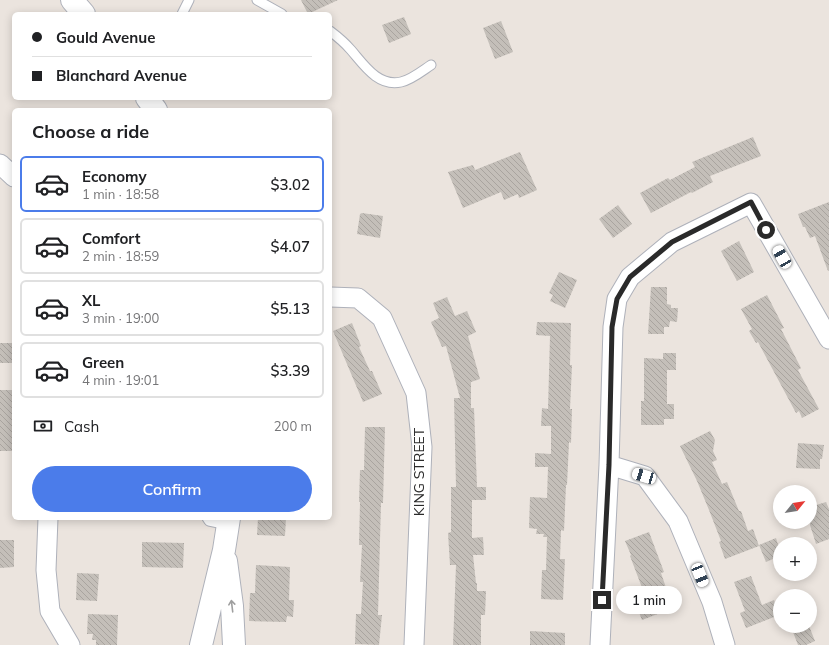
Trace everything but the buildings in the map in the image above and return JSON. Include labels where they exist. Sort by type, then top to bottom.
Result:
[{"type":"main road","points":[[72,0],[82,12]]},
{"type":"main road","points":[[201,645],[224,550],[229,522]]},
{"type":"main road","points":[[224,550],[232,606],[234,645]]},
{"type":"street","points":[[0,164],[12,175]]},
{"type":"street","points":[[600,645],[609,465],[612,327],[617,299],[630,277],[672,242],[751,202],[829,338]]},
{"type":"street","name":"KING STREET","points":[[332,297],[358,298],[382,318],[416,393],[422,447],[414,645]]},
{"type":"street","points":[[609,465],[644,476],[678,521],[712,602],[725,645]]},
{"type":"street","points":[[48,520],[46,570],[50,611],[70,645]]},
{"type":"lane","points":[[183,12],[189,0]]},
{"type":"lane","points":[[257,0],[278,12]]},
{"type":"lane","points":[[332,32],[341,39],[371,72],[387,82],[401,82],[431,65]]},
{"type":"lane","points":[[208,520],[229,522]]},
{"type":"route","points":[[602,600],[609,465],[612,327],[617,299],[630,277],[672,242],[751,202],[766,230]]}]
